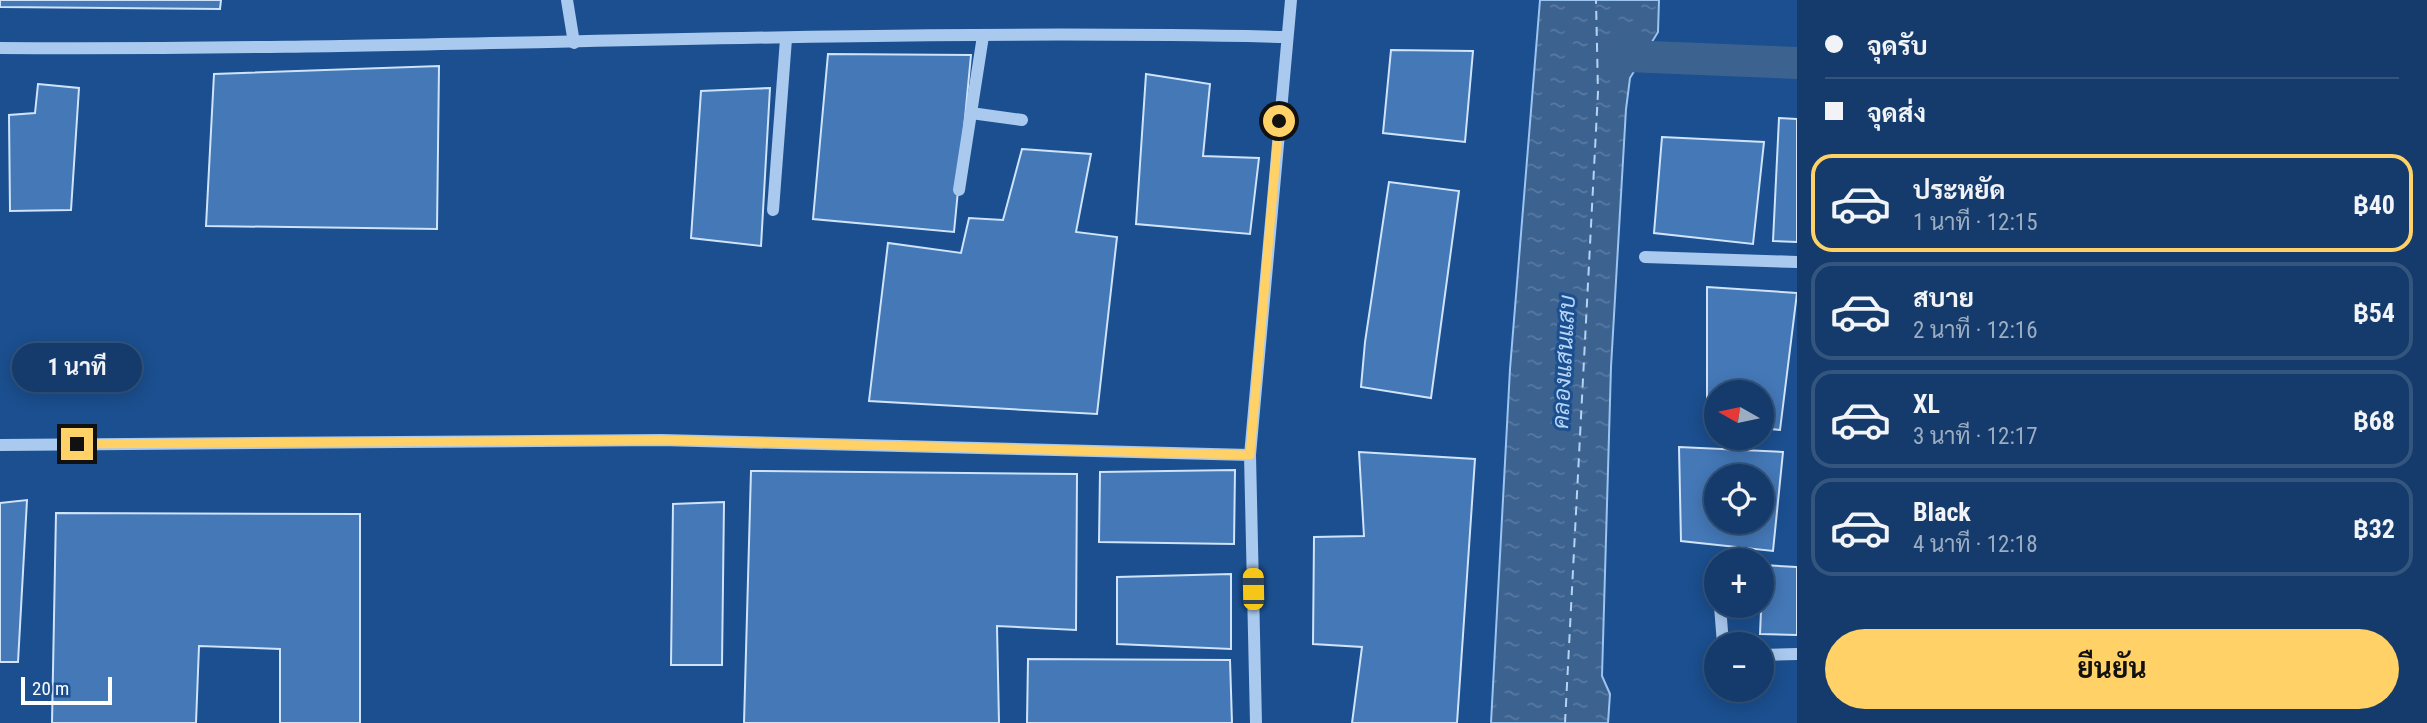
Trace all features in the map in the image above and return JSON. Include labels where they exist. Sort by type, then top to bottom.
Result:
[{"type":"street","points":[[567,0],[574,43]]},
{"type":"street","points":[[1256,723],[1250,455],[1291,0]]},
{"type":"street","points":[[0,48],[574,43],[1112,33],[1286,37]]},
{"type":"street","points":[[959,190],[983,36]]},
{"type":"street","points":[[773,210],[786,39]]},
{"type":"street","points":[[971,113],[1022,120]]},
{"type":"street","points":[[1645,257],[1797,262]]},
{"type":"street","points":[[0,445],[661,440],[1250,455]]},
{"type":"street","points":[[1774,655],[1797,654]]},
{"type":"water","name":"คลองแสนแสบ","points":[[1540,0],[1659,0],[1658,32],[1630,78],[1626,109],[1611,367],[1602,676],[1610,694],[1608,723],[1491,723],[1510,369]]},
{"type":"building","points":[[0,0],[221,0],[220,9],[0,7]]},
{"type":"building","points":[[1391,50],[1473,51],[1465,142],[1383,133]]},
{"type":"building","points":[[828,54],[971,55],[954,232],[813,219]]},
{"type":"building","points":[[439,66],[437,229],[206,226],[214,74]]},
{"type":"building","points":[[1146,74],[1210,84],[1203,156],[1259,158],[1250,234],[1136,224]]},
{"type":"building","points":[[38,84],[79,88],[71,210],[10,211],[9,115],[35,113]]},
{"type":"building","points":[[770,88],[761,246],[691,238],[701,91]]},
{"type":"building","points":[[1779,118],[1797,119],[1797,242],[1773,241]]},
{"type":"building","points":[[1662,137],[1764,142],[1753,244],[1654,233]]},
{"type":"building","points":[[1022,149],[1091,154],[1076,232],[1117,237],[1097,414],[869,401],[888,243],[961,253],[969,218],[1003,220]]},
{"type":"building","points":[[1389,182],[1459,191],[1431,398],[1361,387],[1365,342]]},
{"type":"building","points":[[1707,287],[1797,293],[1780,430],[1774,429],[1774,380],[1707,380]]},
{"type":"building","points":[[1679,447],[1783,452],[1773,548],[1745,548],[1681,541]]},
{"type":"building","points":[[1359,452],[1475,459],[1457,723],[1352,723],[1362,647],[1313,644],[1314,537],[1364,536]]},
{"type":"building","points":[[1235,470],[1234,544],[1099,542],[1100,472]]},
{"type":"building","points":[[751,471],[1077,474],[1076,630],[997,626],[999,723],[744,723]]},
{"type":"building","points":[[27,500],[18,662],[0,662],[0,503]]},
{"type":"building","points":[[724,502],[722,665],[671,665],[673,504]]},
{"type":"building","points":[[56,513],[360,514],[360,723],[280,723],[280,649],[199,646],[196,723],[52,723]]},
{"type":"building","points":[[1774,566],[1797,567],[1797,635],[1760,632],[1761,618],[1774,618]]},
{"type":"building","points":[[1231,574],[1231,649],[1117,644],[1117,577]]},
{"type":"building","points":[[1028,659],[1230,660],[1232,723],[1027,723]]},
{"type":"waterway","points":[[1602,55],[1797,63]]},
{"type":"ferry route","points":[[1565,723],[1598,92],[1596,0]]},
{"type":"route","points":[[77,444],[661,440],[1250,455],[1279,121]]}]
